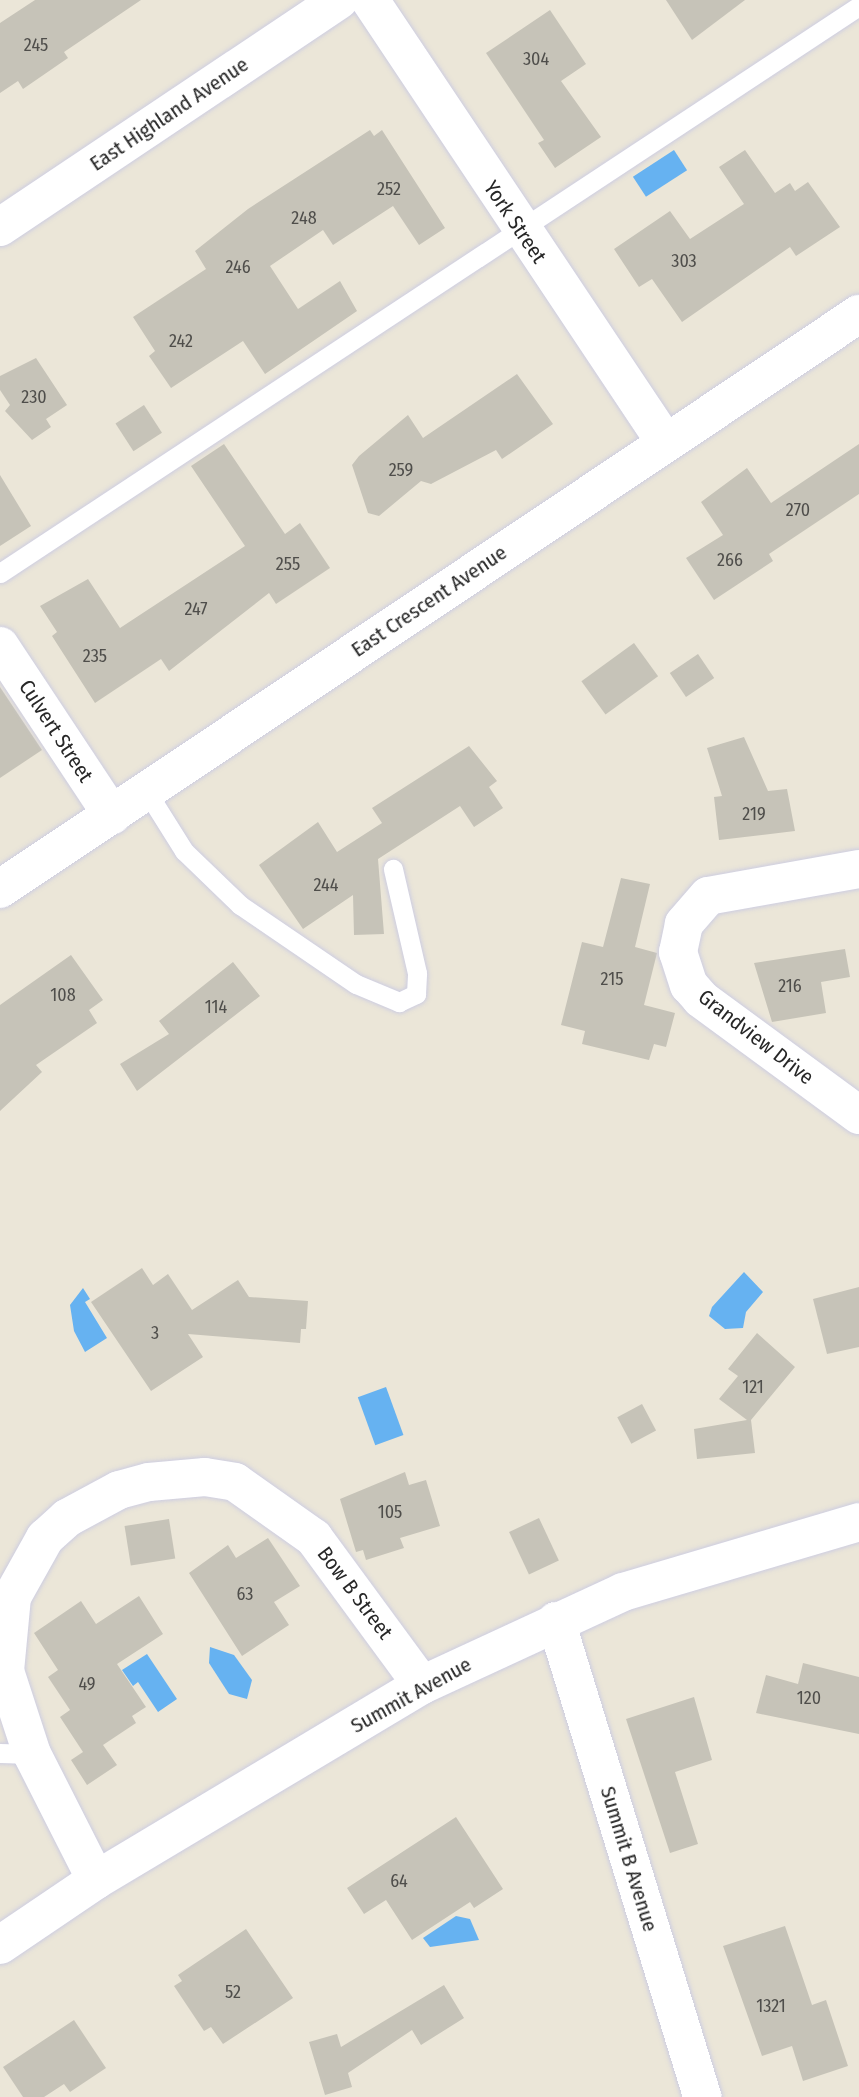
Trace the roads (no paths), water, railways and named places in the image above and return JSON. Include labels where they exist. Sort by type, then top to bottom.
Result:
[{"type":"street","name":"East Highland Avenue","points":[[0,228],[338,0]]},
{"type":"street","name":"York Street","points":[[370,0],[520,231],[665,442]]},
{"type":"street","name":"East Crescent Avenue","points":[[0,889],[859,314]]},
{"type":"street","name":"Culvert Street","points":[[0,646],[112,816]]},
{"type":"street","name":"Grandview Drive","points":[[859,869],[708,896],[684,924],[678,952],[689,985],[701,999],[859,1115]]},
{"type":"street","name":"Bow B Street","points":[[96,1880],[16,1753],[5,1671],[5,1631],[24,1570],[45,1538],[67,1518],[119,1490],[149,1482],[205,1477],[235,1482],[264,1499],[338,1566],[422,1685]]},
{"type":"street","name":"Summit Avenue","points":[[0,1945],[96,1880],[422,1685],[623,1592],[859,1522]]},
{"type":"street","name":"Summit B Avenue","points":[[556,1621],[702,2097]]},
{"type":"lane","points":[[0,573],[859,6]]},
{"type":"lane","points":[[146,792],[184,851],[240,905],[356,984],[399,1002],[416,994],[417,974],[393,869]]},
{"type":"water","points":[[674,150],[687,170],[646,197],[633,177]]},
{"type":"water","points":[[744,1272],[763,1292],[746,1312],[743,1328],[725,1329],[709,1316],[712,1307]]},
{"type":"water","points":[[83,1288],[90,1299],[85,1302],[107,1338],[85,1352],[74,1331],[70,1305]]},
{"type":"water","points":[[386,1387],[403,1435],[375,1445],[358,1397]]},
{"type":"water","points":[[210,1647],[234,1655],[252,1680],[247,1699],[229,1694],[209,1663]]},
{"type":"water","points":[[147,1654],[177,1699],[158,1712],[138,1682],[133,1686],[122,1670]]},
{"type":"water","points":[[456,1916],[470,1919],[479,1940],[430,1947],[423,1938]]}]
